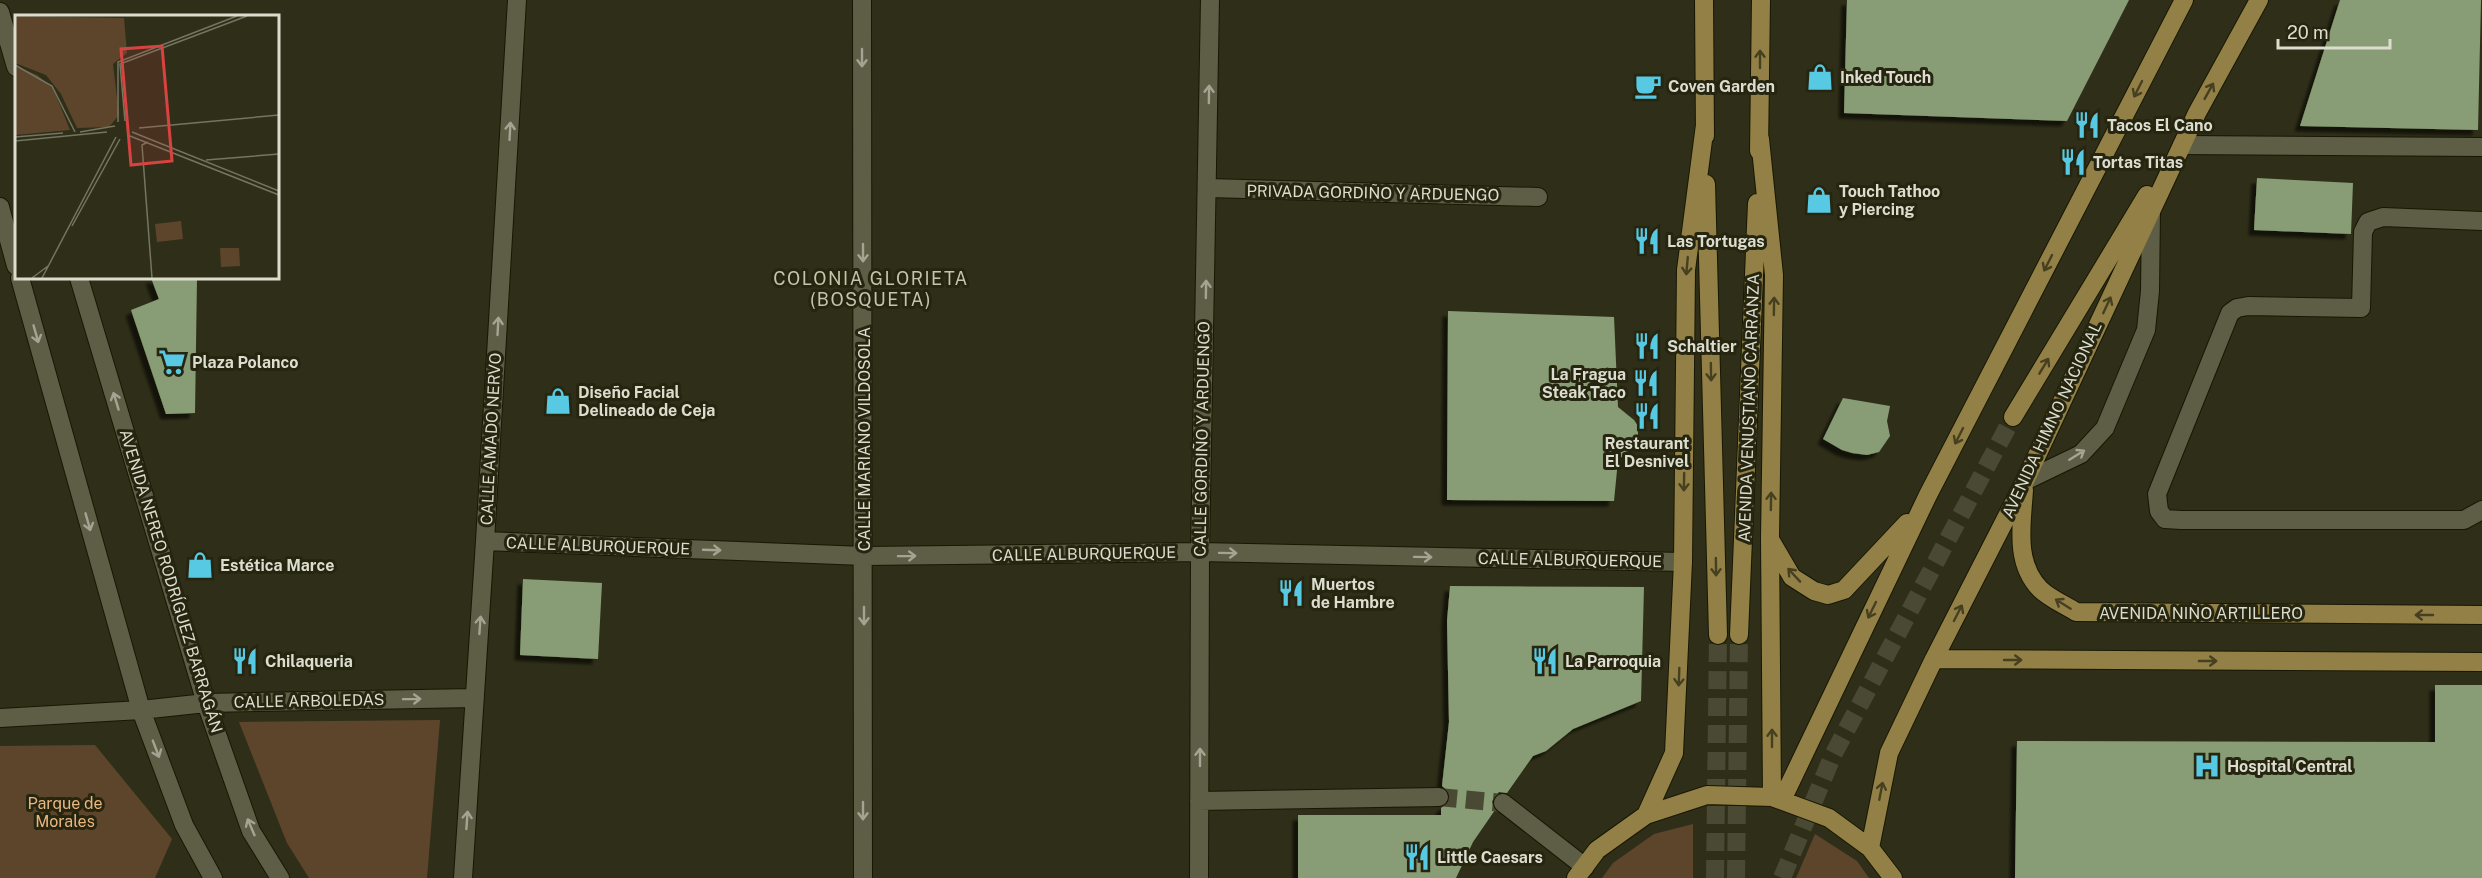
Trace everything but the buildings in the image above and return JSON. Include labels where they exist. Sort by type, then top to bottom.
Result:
[{"type":"main road","name":"AVENIDA VENUSTIANO CARRANZA","points":[[1704,0],[1718,635]]},
{"type":"main road","name":"AVENIDA VENUSTIANO CARRANZA","points":[[1739,635],[1760,139],[1761,0]]},
{"type":"main road","points":[[1777,798],[1929,495],[2184,0]]},
{"type":"main road","name":"AVENIDA HIMNO NACIONAL","points":[[1870,848],[1889,753],[1934,659],[2025,482],[2197,112],[2259,0]]},
{"type":"main road","points":[[2013,417],[2197,112]]},
{"type":"main road","points":[[1646,815],[1674,753],[1683,562],[1686,270],[1705,125]]},
{"type":"main road","points":[[1760,139],[1774,275],[1770,538],[1777,798]]},
{"type":"main road","name":"AVENIDA NIÑO ARTILLERO","points":[[2025,482],[2021,548],[2027,571],[2041,590],[2076,612],[2482,615]]},
{"type":"main road","points":[[1770,538],[1792,577],[1814,591],[1828,595],[1844,590],[1897,536],[1929,495]]},
{"type":"main road","points":[[1934,659],[2482,662]]},
{"type":"main road","points":[[1580,872],[1597,850],[1646,815],[1707,795],[1777,798],[1829,818],[1870,848],[1893,878]]},
{"type":"street","name":"CALLE AMADO NERVO","points":[[463,878],[517,0]]},
{"type":"street","name":"CALLE MARIANO VILDOSOLA","points":[[862,0],[863,878]]},
{"type":"street","name":"CALLE GORDIÑO Y ARDUENGO","points":[[1199,878],[1200,552],[1210,0]]},
{"type":"street","points":[[0,12],[15,64]]},
{"type":"street","points":[[2182,145],[2482,147]]},
{"type":"street","name":"PRIVADA GORDIÑO Y ARDUENGO","points":[[1208,188],[1538,197]]},
{"type":"street","points":[[0,207],[15,262]]},
{"type":"street","points":[[2025,482],[2081,454],[2105,428],[2146,330],[2150,291],[2151,211]]},
{"type":"street","points":[[2482,221],[2383,217],[2368,222],[2363,232],[2361,308],[2248,306],[2237,308],[2230,313],[2157,494],[2159,511],[2165,519],[2181,520],[2464,520],[2482,510]]},
{"type":"street","points":[[20,279],[141,710],[184,825],[213,878]]},
{"type":"street","name":"AVENIDA NEREO RODRÍGUEZ BARRAGÁN","points":[[79,279],[206,703],[251,831],[280,878]]},
{"type":"street","name":"CALLE ALBURQUERQUE","points":[[485,541],[864,556],[1200,552],[1683,562]]},
{"type":"street","name":"CALLE ARBOLEDAS","points":[[0,718],[141,710],[206,703],[475,698]]},
{"type":"street","points":[[1200,801],[1439,797]]},
{"type":"street","points":[[1503,803],[1580,872]]},
{"type":"green space","points":[[440,720],[427,878],[309,878],[287,843],[239,722]]},
{"type":"green space","name":"Parque de Morales","points":[[95,745],[172,839],[155,878],[0,878],[0,746]]},
{"type":"green space","points":[[1693,824],[1693,878],[1602,878],[1613,863],[1654,834]]},
{"type":"green space","points":[[1815,834],[1857,861],[1869,878],[1796,878]]},
{"type":"tunnel","points":[[1782,878],[1833,755],[2013,417]]},
{"type":"tunnel","points":[[1715,878],[1718,635]]},
{"type":"tunnel","points":[[1736,878],[1739,635]]},
{"type":"tunnel","points":[[1439,797],[1503,803]]},
{"type":"place","name":"Inked Touch","points":[[1820,77]]},
{"type":"place","name":"Coven Garden","points":[[1648,86]]},
{"type":"place","name":"Tacos El Cano","points":[[2087,125]]},
{"type":"place","name":"Tortas Titas","points":[[2073,162]]},
{"type":"place","name":"Touch Tathoo y Piercing","points":[[1819,200]]},
{"type":"place","name":"Las Tortugas","points":[[1647,241]]},
{"type":"place","name":"Schaltier","points":[[1647,346]]},
{"type":"place","name":"Plaza Polanco","points":[[172,362]]},
{"type":"place","name":"La Fragua Steak Taco","points":[[1646,383]]},
{"type":"place","name":"Diseño Facial Delineado de Ceja","points":[[558,401]]},
{"type":"place","name":"Restaurant El Desnivel","points":[[1647,416]]},
{"type":"place","name":"Estética Marce","points":[[200,565]]},
{"type":"place","name":"Muertos de Hambre","points":[[1291,593]]},
{"type":"place","name":"Chilaqueria","points":[[245,661]]},
{"type":"place","name":"La Parroquia","points":[[1545,661]]},
{"type":"place","name":"Hospital Central","points":[[2207,766]]},
{"type":"place","name":"Little Caesars","points":[[1417,857]]},
{"type":"district","name":"COLONIA GLORIETA (BOSQUETA)","points":[[871,288]]}]
